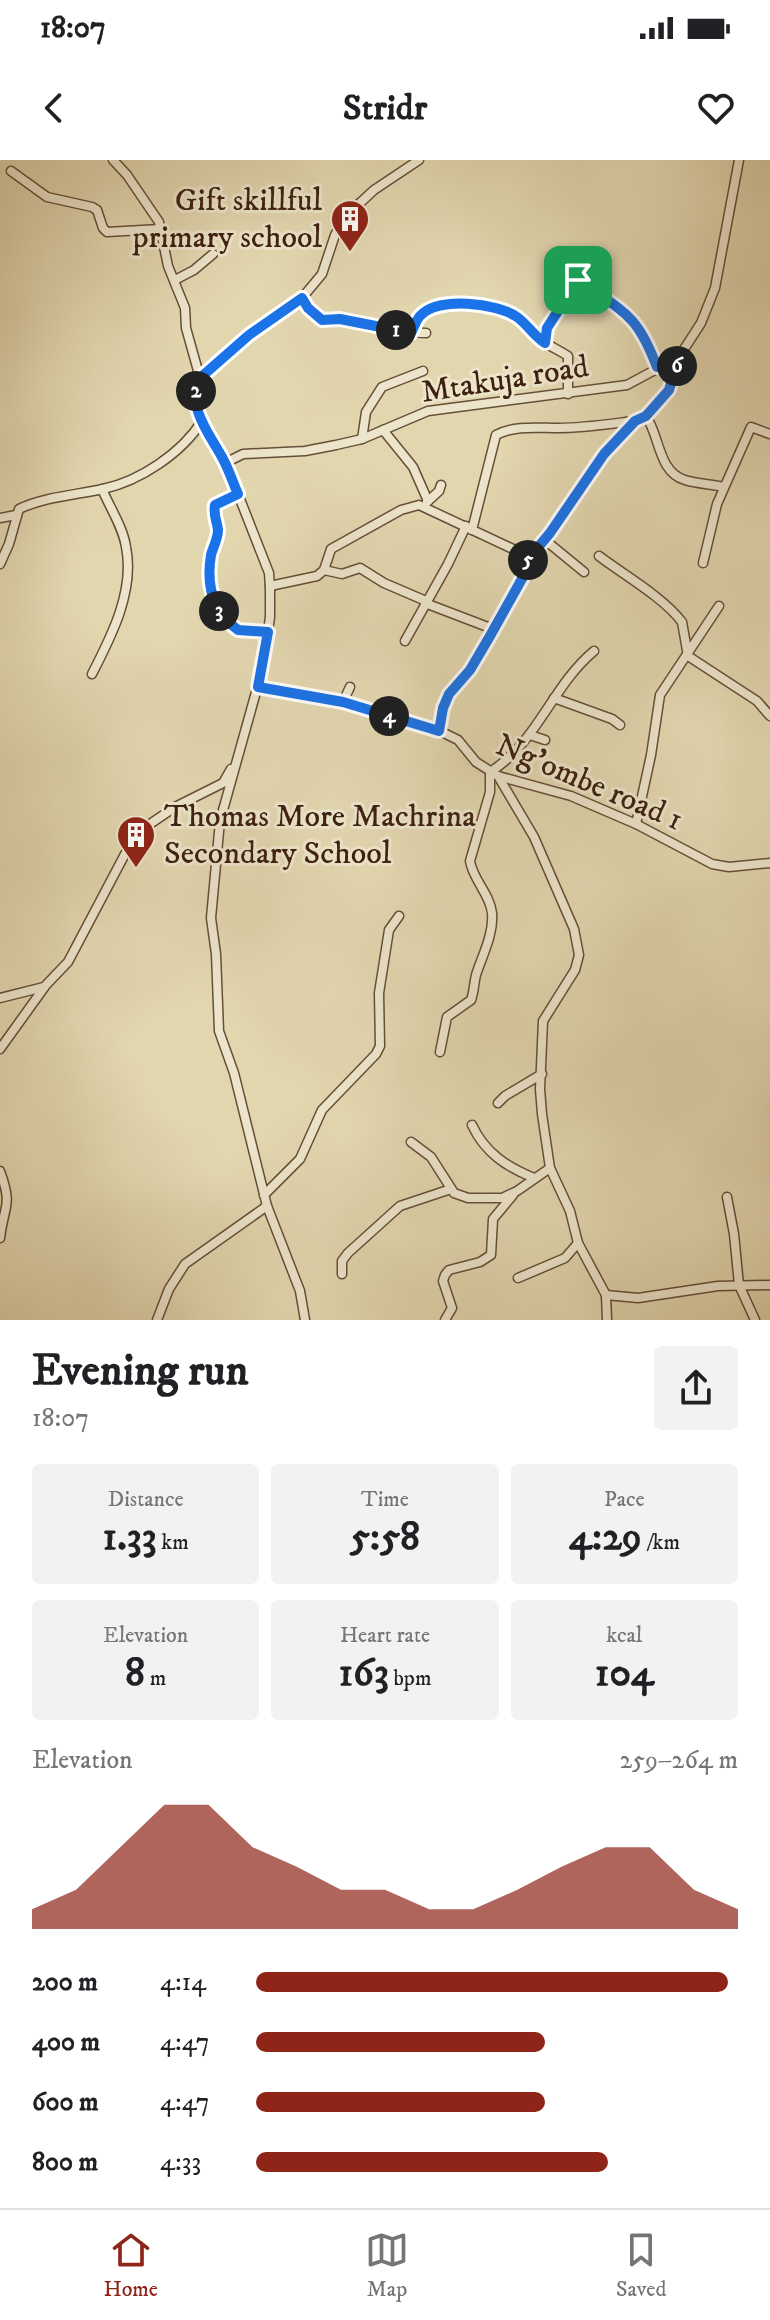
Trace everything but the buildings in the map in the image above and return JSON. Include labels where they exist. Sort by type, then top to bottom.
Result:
[{"type":"street","points":[[113,160],[155,215],[168,266],[185,308],[186,328],[200,378]]},
{"type":"street","points":[[305,1320],[300,1291],[267,1206],[234,1073],[219,1031],[211,907],[220,821],[258,687],[268,632],[270,586],[269,573],[238,494],[202,421],[195,401],[196,386],[200,378],[249,335],[302,298],[322,274],[335,235],[346,216],[374,190],[419,160]]},
{"type":"street","points":[[405,641],[469,528],[496,435],[502,431],[529,427],[635,421],[646,416],[669,390],[679,357],[701,323],[715,288],[739,160]]},
{"type":"street","points":[[11,171],[47,197],[97,210],[107,232],[160,229]]},
{"type":"street","points":[[175,280],[194,270],[213,254]]},
{"type":"street","points":[[563,266],[632,318],[643,333],[657,367]]},
{"type":"street","points":[[545,343],[547,328],[578,280]]},
{"type":"street","points":[[302,298],[322,320],[340,319],[411,333],[426,333]]},
{"type":"street","points":[[411,333],[421,314],[453,303],[493,308],[516,316],[545,343],[570,359],[568,394]]},
{"type":"street","name":"Mtakuja road","points":[[225,463],[243,454],[305,451],[362,439],[428,411],[627,385],[679,357]]},
{"type":"street","points":[[362,439],[366,412],[382,387],[417,376],[423,371]]},
{"type":"street","points":[[646,416],[670,472],[684,480],[724,487]]},
{"type":"street","points":[[0,564],[19,509],[121,483],[162,462],[185,442],[202,421]]},
{"type":"street","points":[[439,731],[449,694],[470,670],[523,577],[530,557],[604,454],[635,421]]},
{"type":"street","points":[[703,563],[724,487],[735,469],[751,427],[770,434]]},
{"type":"street","points":[[383,430],[413,467],[426,503],[530,557]]},
{"type":"street","points":[[270,586],[317,576],[324,570],[331,549],[410,506],[426,503],[441,485]]},
{"type":"street","points":[[92,674],[123,602],[128,570],[123,533],[102,489]]},
{"type":"street","points":[[238,494],[215,505],[213,513],[218,532],[211,554],[211,591],[221,613],[238,630],[268,632]]},
{"type":"street","points":[[0,518],[16,515]]},
{"type":"street","points":[[545,540],[584,572]]},
{"type":"street","points":[[599,556],[668,605],[679,617],[688,656],[757,701],[770,716]]},
{"type":"street","points":[[324,570],[342,574],[360,568],[384,583],[493,629]]},
{"type":"street","points":[[636,824],[660,695],[719,606]]},
{"type":"street","points":[[440,1052],[447,1017],[471,1000],[491,924],[492,914],[487,899],[471,872],[470,861],[494,774],[530,735],[572,671],[594,651]]},
{"type":"street","name":"Ng’ombe road 1","points":[[258,687],[343,702],[439,731],[458,740],[476,762],[494,774],[571,796],[636,824],[712,864],[729,867],[770,863]]},
{"type":"street","points":[[343,702],[350,687]]},
{"type":"street","points":[[554,698],[612,719],[620,725]]},
{"type":"street","points":[[530,735],[545,740]]},
{"type":"street","points":[[0,1049],[45,987],[68,962],[125,854],[150,824],[175,807],[223,783],[235,761]]},
{"type":"street","points":[[494,774],[534,837],[574,929],[579,955],[575,970],[543,1021],[542,1114],[550,1168],[570,1211],[578,1243],[606,1295],[607,1320]]},
{"type":"street","points":[[264,1195],[300,1159],[322,1110],[376,1054],[380,1046],[379,993],[389,930],[399,916]]},
{"type":"street","points":[[0,998],[45,987]]},
{"type":"street","points":[[498,1103],[542,1074]]},
{"type":"street","points":[[472,1125],[482,1143],[499,1160],[511,1169],[534,1178]]},
{"type":"street","points":[[411,1142],[431,1157],[458,1195],[493,1200],[517,1191]]},
{"type":"street","points":[[445,1320],[452,1308],[443,1281],[445,1275],[449,1270],[480,1262],[491,1255],[493,1219],[517,1191],[550,1168]]},
{"type":"street","points":[[0,1171],[8,1192],[8,1208],[0,1238]]},
{"type":"street","points":[[342,1274],[345,1256],[392,1211],[414,1200],[451,1189]]},
{"type":"street","points":[[727,1197],[739,1285],[755,1320]]},
{"type":"street","points":[[157,1320],[169,1289],[185,1264],[267,1206]]},
{"type":"street","points":[[518,1278],[565,1258],[578,1243]]},
{"type":"street","points":[[606,1295],[638,1298],[739,1285],[770,1285]]},
{"type":"waterway","points":[[346,211],[350,204],[365,194]]},
{"type":"place","name":"Gift skillful primary school","points":[[350,253]]},
{"type":"place","name":"Thomas More Machrina Secondary School","points":[[136,869]]},
{"type":"route","points":[[578,280],[632,318],[643,333],[657,367],[679,357],[677,370],[669,390],[604,454],[530,557],[523,577],[470,670],[449,694],[439,731],[343,702],[258,687],[268,632],[238,630],[227,622],[215,604],[211,591],[211,554],[218,532],[213,513],[215,505],[238,494],[195,401],[200,378],[249,335],[302,298],[322,320],[340,319],[411,333],[421,314],[430,310],[460,302],[493,308],[516,316],[545,343],[547,328],[578,280]]}]
